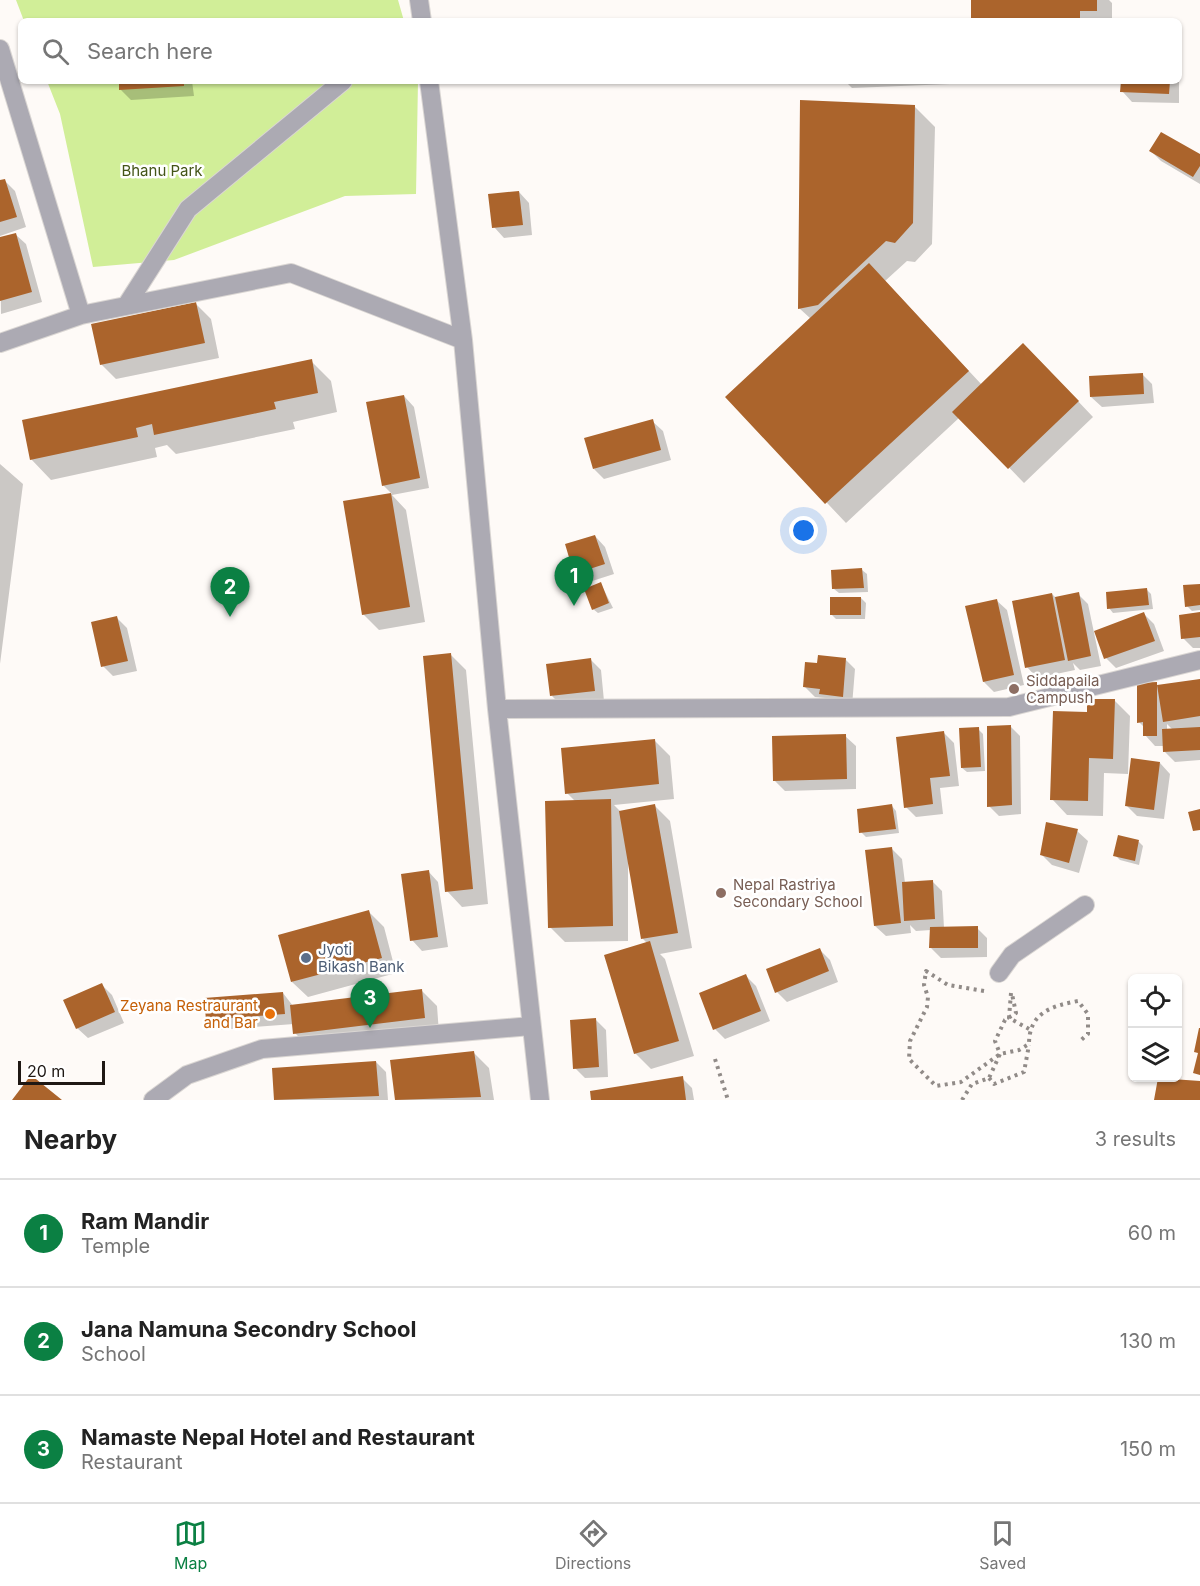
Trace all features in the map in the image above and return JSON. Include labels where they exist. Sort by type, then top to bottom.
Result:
[{"type":"street","points":[[0,49],[81,315]]},
{"type":"street","points":[[126,306],[188,209],[339,84]]},
{"type":"street","points":[[429,84],[463,340],[497,709],[540,1100]]},
{"type":"street","points":[[0,343],[81,315],[291,273],[463,340]]},
{"type":"street","points":[[497,709],[1009,707],[1200,660]]},
{"type":"street","points":[[999,982],[1012,955],[1085,905]]},
{"type":"street","points":[[153,1100],[187,1075],[262,1049],[531,1026]]},
{"type":"path","points":[[962,1100],[972,1084],[989,1078],[1000,1054],[995,1041],[1009,1018],[1016,1013],[1012,990],[999,982],[982,992],[970,988],[967,990],[948,985],[926,971],[924,985],[928,997],[927,1006],[910,1041],[909,1059],[936,1086],[962,1082],[1000,1054],[1029,1044]]},
{"type":"path","points":[[989,1078],[994,1084],[1024,1072],[1029,1029],[1046,1010],[1078,1000],[1088,1014],[1088,1034],[1079,1041]]},
{"type":"path","points":[[1009,1018],[1029,1029]]},
{"type":"path","points":[[715,1059],[728,1100]]},
{"type":"green space","points":[[16,0],[398,0],[403,18],[23,18]]},
{"type":"green space","name":"Bhanu Park","points":[[48,84],[418,84],[416,194],[345,196],[174,260],[93,267],[60,114]]},
{"type":"building","points":[[971,0],[1097,0],[1097,11],[1080,11],[1080,18],[971,18]]},
{"type":"building","points":[[119,84],[184,84],[184,86],[119,90]]},
{"type":"building","points":[[1121,84],[1170,84],[1169,94],[1120,92]]},
{"type":"building","points":[[800,100],[915,105],[913,223],[895,243],[886,241],[818,305],[798,309]]},
{"type":"building","points":[[1161,132],[1200,154],[1200,166],[1193,177],[1149,151]]},
{"type":"building","points":[[5,179],[17,217],[0,222],[0,180]]},
{"type":"building","points":[[519,191],[523,225],[492,228],[488,194]]},
{"type":"building","points":[[16,233],[32,292],[0,301],[0,237]]},
{"type":"building","points":[[869,263],[969,371],[825,504],[725,397]]},
{"type":"building","points":[[196,302],[205,343],[100,365],[91,324]]},
{"type":"building","points":[[1023,343],[1079,401],[1008,469],[952,412]]},
{"type":"building","points":[[312,359],[318,393],[274,402],[276,409],[154,435],[152,424],[136,428],[138,437],[30,460],[22,420]]},
{"type":"building","points":[[1143,373],[1144,394],[1090,397],[1089,376]]},
{"type":"building","points":[[404,395],[420,478],[382,486],[366,402]]},
{"type":"building","points":[[653,419],[661,450],[593,469],[584,438]]},
{"type":"building","points":[[391,493],[410,607],[362,615],[343,501]]},
{"type":"building","points":[[595,535],[605,564],[574,574],[565,544]]},
{"type":"building","points":[[862,568],[864,588],[832,589],[831,570]]},
{"type":"building","points":[[601,582],[609,603],[592,610],[584,589]]},
{"type":"building","points":[[1200,584],[1200,605],[1185,607],[1183,585]]},
{"type":"building","points":[[1147,588],[1149,605],[1107,609],[1106,592]]},
{"type":"building","points":[[1079,592],[1091,656],[1068,661],[1055,597]]},
{"type":"building","points":[[1052,593],[1065,660],[1025,668],[1012,601]]},
{"type":"building","points":[[830,597],[861,597],[861,615],[830,615]]},
{"type":"building","points":[[997,599],[1014,675],[983,682],[965,606]]},
{"type":"building","points":[[1144,612],[1155,641],[1104,659],[1094,631]]},
{"type":"building","points":[[1200,612],[1200,637],[1181,639],[1179,615]]},
{"type":"building","points":[[117,616],[128,661],[101,667],[91,622]]},
{"type":"building","points":[[451,653],[473,889],[445,892],[423,656]]},
{"type":"building","points":[[818,655],[846,658],[843,697],[819,694],[820,689],[803,687],[805,662],[817,663]]},
{"type":"building","points":[[591,658],[595,691],[550,696],[546,664]]},
{"type":"building","points":[[1200,679],[1200,716],[1163,722],[1157,685]]},
{"type":"building","points":[[1157,682],[1157,736],[1143,736],[1143,722],[1137,723],[1137,683]]},
{"type":"building","points":[[1087,699],[1115,699],[1113,759],[1089,758],[1088,801],[1050,800],[1053,711],[1087,712]]},
{"type":"building","points":[[1011,725],[1012,805],[987,807],[987,726]]},
{"type":"building","points":[[979,727],[981,767],[961,768],[959,728]]},
{"type":"building","points":[[1200,727],[1200,750],[1163,752],[1162,729]]},
{"type":"building","points":[[944,731],[950,776],[930,778],[933,804],[904,808],[896,737]]},
{"type":"building","points":[[846,734],[847,779],[773,781],[772,736]]},
{"type":"building","points":[[655,739],[659,784],[565,794],[561,748]]},
{"type":"building","points":[[1131,758],[1160,762],[1154,810],[1125,806]]},
{"type":"building","points":[[611,799],[613,926],[548,928],[545,801]]},
{"type":"building","points":[[655,804],[678,933],[641,939],[619,811]]},
{"type":"building","points":[[892,804],[896,829],[859,833],[857,809]]},
{"type":"building","points":[[1200,809],[1200,830],[1193,831],[1188,812]]},
{"type":"building","points":[[1046,822],[1078,829],[1069,863],[1040,855]]},
{"type":"building","points":[[1118,835],[1139,840],[1135,861],[1113,856]]},
{"type":"building","points":[[892,847],[901,923],[874,926],[865,850]]},
{"type":"building","points":[[429,870],[438,937],[410,941],[401,874]]},
{"type":"building","points":[[933,880],[935,919],[904,921],[902,882]]},
{"type":"building","points":[[369,910],[382,958],[291,982],[278,935]]},
{"type":"building","points":[[978,926],[978,948],[929,948],[930,927]]},
{"type":"building","points":[[650,941],[679,1041],[634,1054],[604,955]]},
{"type":"building","points":[[820,948],[829,971],[775,993],[766,969]]},
{"type":"building","points":[[746,974],[761,1011],[713,1030],[699,993]]},
{"type":"building","points":[[102,983],[115,1012],[76,1029],[63,1000]]},
{"type":"building","points":[[422,989],[425,1018],[293,1034],[290,1005]]},
{"type":"building","points":[[283,992],[285,1014],[206,1020],[204,998]]},
{"type":"building","points":[[596,1018],[599,1067],[573,1069],[570,1020]]},
{"type":"building","points":[[1199,1028],[1200,1075],[1193,1073],[1198,1053],[1194,1052]]},
{"type":"building","points":[[474,1051],[481,1097],[395,1100],[390,1060]]},
{"type":"building","points":[[376,1061],[379,1096],[274,1100],[272,1068]]},
{"type":"building","points":[[31,1075],[62,1100],[12,1100]]},
{"type":"building","points":[[683,1076],[686,1100],[591,1100],[590,1091]]},
{"type":"building","points":[[1200,1081],[1200,1100],[1154,1100],[1157,1082]]},
{"type":"place","name":"Ram Mandir","points":[[574,606]]},
{"type":"place","name":"Jana Namuna Secondry School","points":[[230,617]]},
{"type":"place","name":"Siddapaila Campush","points":[[1014,689]]},
{"type":"place","name":"Nepal Rastriya Secondary School","points":[[721,893]]},
{"type":"place","name":"Jyoti Bikash Bank","points":[[306,958]]},
{"type":"place","name":"Zeyana Restraurant and Bar","points":[[270,1014]]},
{"type":"place","name":"Namaste Nepal Hotel and Restaurant","points":[[370,1028]]}]
